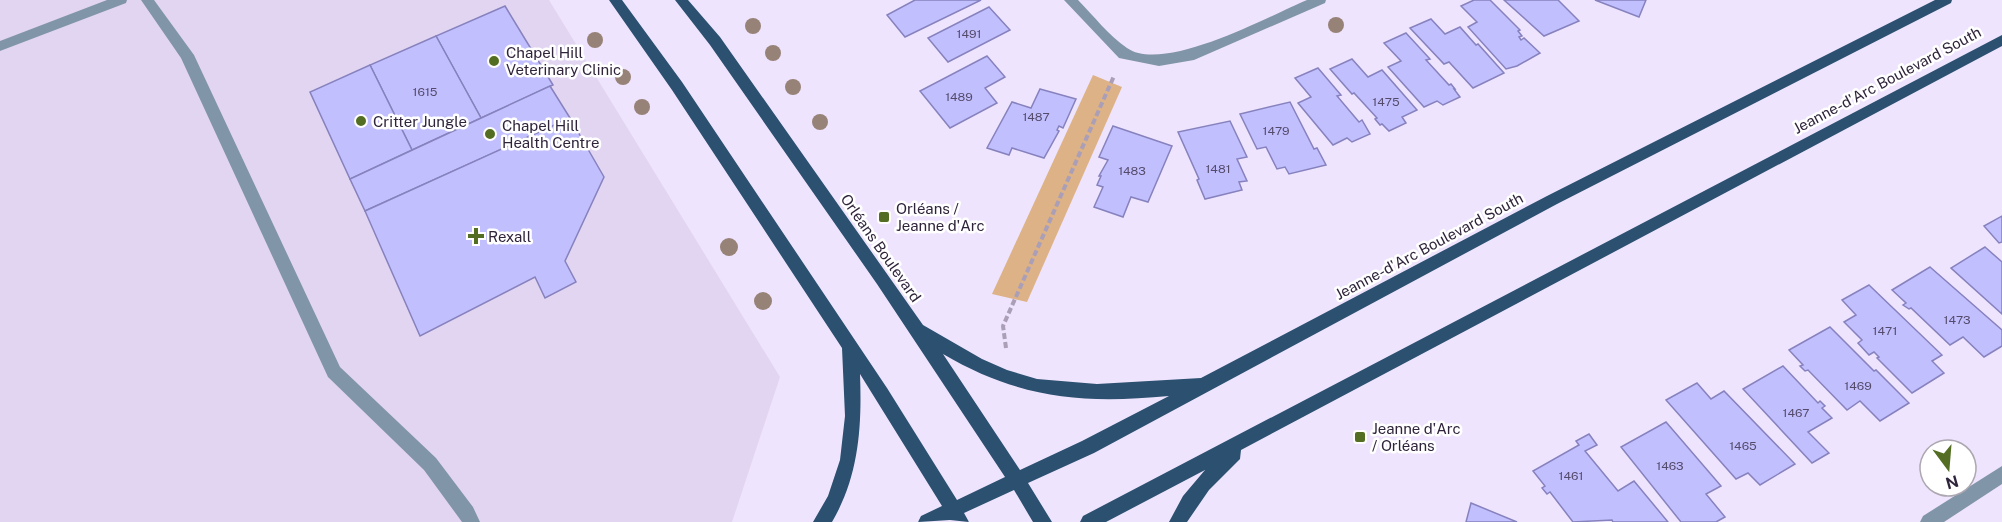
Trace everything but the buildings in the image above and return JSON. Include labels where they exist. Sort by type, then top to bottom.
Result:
[{"type":"main road","points":[[615,0],[677,86],[850,347],[928,466],[956,516]]},
{"type":"main road","name":"Orléans Boulevard","points":[[681,0],[715,41],[913,325],[1043,522]]},
{"type":"main road","name":"Jeanne-d'Arc Boulevard South","points":[[927,522],[956,516],[1018,481],[1210,383],[1552,200],[1946,0]]},
{"type":"main road","name":"Jeanne-d'Arc Boulevard South","points":[[1089,522],[2002,40]]},
{"type":"main road","points":[[913,325],[968,360],[1005,376],[1037,386],[1101,390],[1173,388],[1210,383]]},
{"type":"main road","points":[[822,522],[843,484],[852,442],[854,401],[850,347]]},
{"type":"main road","points":[[1178,522],[1188,502],[1214,471],[1253,437]]},
{"type":"street","points":[[0,46],[121,0]]},
{"type":"street","points":[[147,0],[187,55],[334,372],[430,464],[467,513],[471,522]]},
{"type":"street","points":[[1070,0],[1124,54],[1159,61],[1189,56],[1320,0]]},
{"type":"street","points":[[1929,522],[2002,474]]},
{"type":"path","points":[[1006,351],[1003,326],[1124,54]]},
{"type":"shaded area","points":[[0,0],[549,0],[780,377],[732,522],[0,522]]},
{"type":"shaded area","points":[[1093,75],[1122,87],[1027,302],[992,294]]},
{"type":"place","name":"Chapel Hill Veterinary Clinic","points":[[494,61]]},
{"type":"place","name":"Critter Jungle","points":[[361,121]]},
{"type":"place","name":"Chapel Hill Health Centre","points":[[490,134]]},
{"type":"place","name":"Orléans / Jeanne d'Arc","points":[[884,217]]},
{"type":"place","name":"Rexall","points":[[476,236]]},
{"type":"place","name":"Jeanne d'Arc / Orléans","points":[[1360,437]]}]
